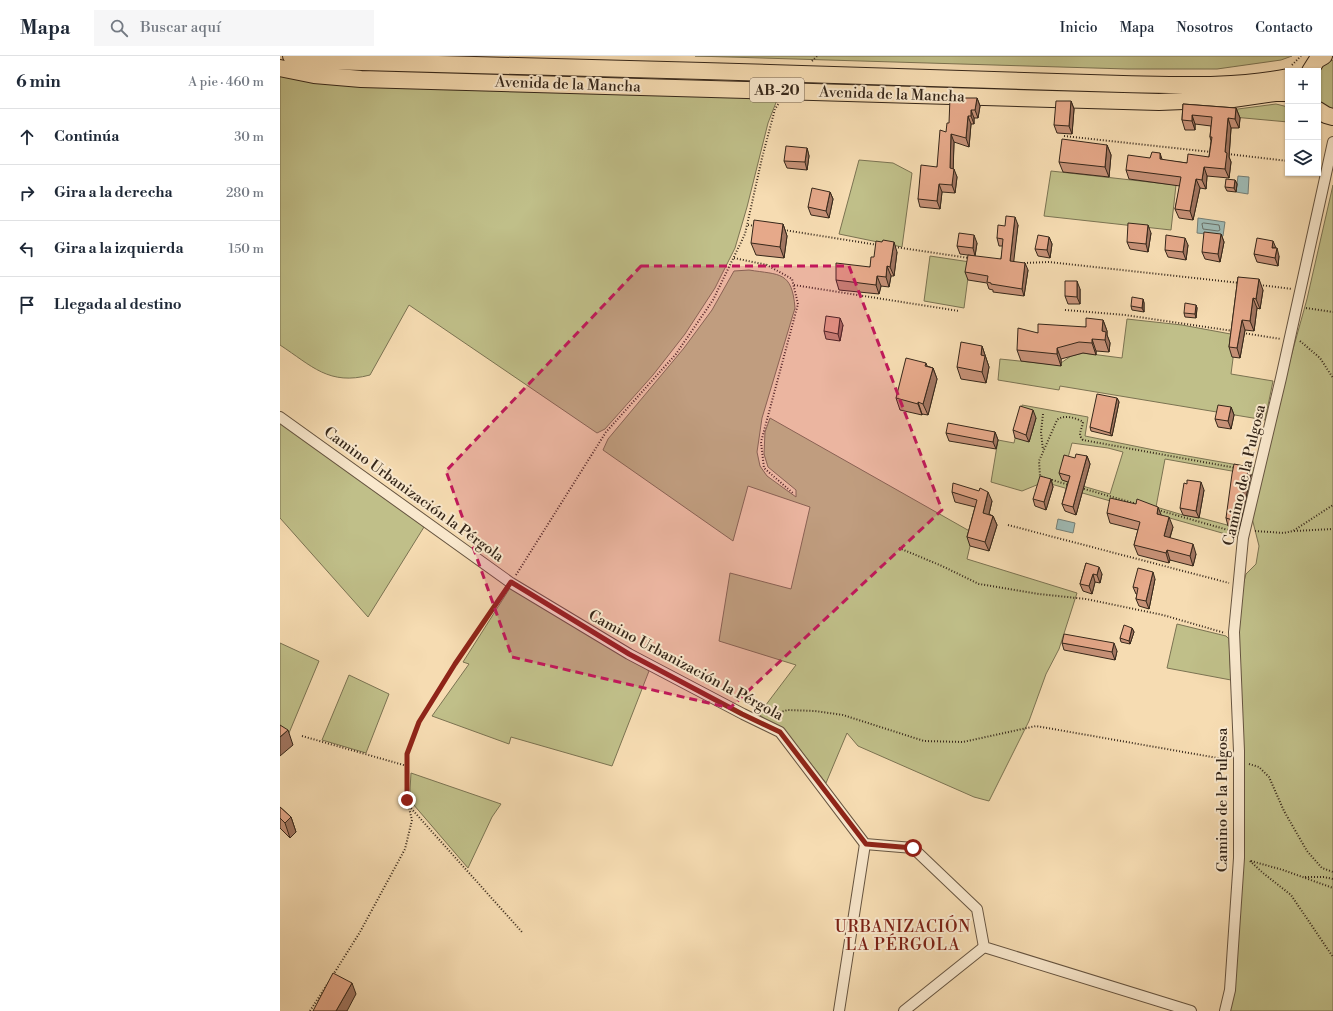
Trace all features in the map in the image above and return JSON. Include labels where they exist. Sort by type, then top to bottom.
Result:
[{"type":"main road","name":"Avenida de la Mancha","points":[[291,56],[324,61],[1123,84],[1225,84],[1285,76]]},
{"type":"main road","points":[[1310,68],[1317,60],[1324,56]]},
{"type":"main road","name":"Avenida de la Mancha","points":[[280,68],[314,76],[361,79],[787,90],[1159,102],[1233,99],[1282,93]]},
{"type":"main road","points":[[1321,112],[1333,117]]},
{"type":"street","name":"Camino de la Pulgosa","points":[[1225,1011],[1230,990],[1239,858],[1234,636],[1244,532],[1301,290],[1333,142]]},
{"type":"street","name":"Camino Urbanización la Pérgola","points":[[280,417],[511,582],[629,654],[780,732],[866,844]]},
{"type":"street","points":[[839,1011],[866,844],[913,848],[977,909],[984,947]]},
{"type":"street","points":[[904,1011],[984,947]]},
{"type":"street","points":[[984,947],[1191,1011]]},
{"type":"path","points":[[310,1011],[360,932],[405,849],[412,820],[408,806],[407,754],[419,722],[455,664],[511,582],[606,432],[676,354],[712,300],[746,234],[762,158],[775,109],[787,90]]},
{"type":"path","points":[[1064,136],[1211,152]]},
{"type":"path","points":[[1226,154],[1285,161]]},
{"type":"path","points":[[748,225],[761,227]]},
{"type":"path","points":[[782,230],[882,245]]},
{"type":"path","points":[[889,246],[973,258]]},
{"type":"path","points":[[734,258],[767,266],[792,279],[794,285],[798,304],[761,442],[764,468],[794,494]]},
{"type":"path","points":[[1018,263],[1049,262],[1246,284]]},
{"type":"path","points":[[1254,284],[1301,290]]},
{"type":"path","points":[[794,285],[959,311]]},
{"type":"path","points":[[1297,307],[1333,312]]},
{"type":"path","points":[[1066,310],[1125,315],[1290,337],[1320,358],[1333,378]]},
{"type":"path","points":[[1043,414],[1041,432],[1043,451]]},
{"type":"path","points":[[1071,486],[1040,476],[1040,461],[1043,451],[1057,420],[1060,417],[1080,420],[1083,422],[1080,436],[1083,440],[1236,468]]},
{"type":"path","points":[[1079,488],[1139,505]]},
{"type":"path","points":[[1293,531],[1333,505]]},
{"type":"path","points":[[1154,509],[1244,532],[1284,533],[1293,531],[1333,529]]},
{"type":"path","points":[[1008,525],[1238,586]]},
{"type":"path","points":[[899,548],[942,566],[979,584],[1039,594],[1086,599],[1163,615],[1234,636]]},
{"type":"path","points":[[753,719],[788,710],[815,711],[842,716],[924,741],[962,742],[1036,726],[1238,761],[1259,767],[1269,777],[1284,811],[1307,851],[1322,868],[1333,872]]},
{"type":"path","points":[[302,736],[407,766]]},
{"type":"path","points":[[408,806],[522,932]]},
{"type":"path","points":[[1239,858],[1283,870],[1333,888]]},
{"type":"path","points":[[1250,861],[1291,895],[1333,956]]},
{"type":"path","points":[[1304,877],[1324,876],[1333,879]]},
{"type":"highlighted area","points":[[641,266],[849,266],[942,510],[730,708],[512,657],[446,471]]},
{"type":"shaded area","points":[[695,56],[1292,56],[1281,60],[1217,69],[1127,69]]},
{"type":"shaded area","points":[[1333,60],[1333,111],[1321,104],[1321,68],[1327,62]]},
{"type":"shaded area","points":[[280,73],[776,96],[777,100],[768,123],[735,248],[715,288],[685,334],[653,375],[605,429],[597,433],[409,305],[370,375],[356,378],[332,376],[312,367],[280,345]]},
{"type":"shaded area","points":[[1276,104],[1285,106],[1285,122],[1200,114]]},
{"type":"shaded area","points":[[859,160],[893,163],[912,173],[902,247],[839,234]]},
{"type":"shaded area","points":[[1051,171],[1176,185],[1171,230],[1044,216]]},
{"type":"shaded area","points":[[1333,185],[1333,1011],[1229,1011],[1234,993],[1237,944],[1237,634],[1240,596],[1246,574],[1256,564],[1259,546],[1252,518],[1282,389],[1307,299]]},
{"type":"shaded area","points":[[930,256],[970,262],[964,308],[924,301]]},
{"type":"shaded area","points":[[749,270],[776,274],[787,281],[791,287],[795,308],[762,418],[757,452],[760,466],[767,476],[796,497],[796,490],[768,467],[764,454],[765,432],[770,418],[973,533],[967,559],[1077,593],[1059,649],[1046,674],[1029,721],[989,801],[974,797],[858,746],[847,733],[826,783],[784,729],[768,722],[759,714],[796,665],[719,641],[730,573],[791,589],[810,507],[748,486],[733,541],[603,450],[608,439],[684,348],[712,310],[734,271]]},
{"type":"shaded area","points":[[1127,319],[1182,325],[1236,335],[1231,374],[1273,381],[1265,420],[1060,386],[1059,390],[998,380],[1000,359],[1058,365],[1071,356],[1083,353],[1122,358]]},
{"type":"shaded area","points":[[1022,405],[1088,417],[1085,436],[1255,468],[1254,475],[1165,459],[1156,507],[1242,529],[1236,537],[1044,482],[1022,491],[991,482],[998,440],[1014,443]],"holes":[[[1072,443],[1108,448],[1123,452],[1110,494],[1062,480]]]},
{"type":"shaded area","points":[[280,421],[374,488],[424,527],[368,617],[280,518]]},
{"type":"shaded area","points":[[510,588],[631,658],[649,671],[612,766],[511,737],[509,744],[432,716],[469,664],[463,662]]},
{"type":"shaded area","points":[[1177,624],[1226,636],[1229,639],[1231,680],[1167,668]]},
{"type":"shaded area","points":[[280,643],[319,661],[289,733],[280,729]]},
{"type":"shaded area","points":[[349,675],[389,694],[366,753],[322,740]]},
{"type":"shaded area","points":[[411,773],[501,804],[492,817],[468,868],[413,804],[410,790]]},
{"type":"water","points":[[1238,176],[1249,177],[1248,194],[1236,192]]},
{"type":"water","points":[[1198,218],[1225,222],[1223,236],[1197,233]]},
{"type":"water","points":[[1058,519],[1075,523],[1073,533],[1056,529]]},
{"type":"building","points":[[950,98],[977,98],[975,110],[971,110],[971,116],[968,116],[966,138],[951,134],[950,168],[954,169],[952,185],[939,184],[937,201],[918,199],[921,165],[937,167],[940,130],[946,132],[947,123],[949,123]]},
{"type":"building","points":[[1056,101],[1071,101],[1069,126],[1054,125]]},
{"type":"building","points":[[1183,104],[1236,108],[1235,119],[1228,118],[1225,169],[1204,167],[1202,180],[1196,179],[1190,211],[1175,209],[1181,177],[1126,170],[1128,155],[1150,158],[1152,152],[1160,153],[1160,159],[1187,163],[1188,154],[1209,157],[1212,137],[1210,137],[1212,117],[1192,115],[1192,121],[1182,120]]},
{"type":"building","points":[[1062,139],[1107,145],[1105,167],[1059,162]]},
{"type":"building","points":[[786,146],[807,148],[805,162],[784,161]]},
{"type":"building","points":[[1226,179],[1235,180],[1234,188],[1225,187]]},
{"type":"building","points":[[812,188],[830,192],[826,211],[808,207]]},
{"type":"building","points":[[1006,216],[1015,217],[1010,261],[1025,263],[1022,289],[991,284],[987,282],[988,276],[965,272],[968,255],[1001,259],[1003,239],[997,238],[998,225],[1005,226]]},
{"type":"building","points":[[754,220],[783,224],[780,247],[751,243]]},
{"type":"building","points":[[1128,223],[1148,225],[1146,244],[1127,242]]},
{"type":"building","points":[[1204,232],[1221,234],[1218,254],[1202,252]]},
{"type":"building","points":[[959,233],[974,235],[973,248],[957,246]]},
{"type":"building","points":[[1038,235],[1049,237],[1047,250],[1035,249]]},
{"type":"building","points":[[1166,235],[1185,238],[1183,252],[1165,250]]},
{"type":"building","points":[[1257,238],[1273,241],[1272,248],[1277,248],[1275,258],[1254,254]]},
{"type":"building","points":[[883,240],[894,242],[890,267],[887,266],[886,277],[877,276],[876,285],[836,280],[836,263],[870,267],[871,257],[874,257],[876,241],[882,242]]},
{"type":"building","points":[[1238,277],[1259,279],[1256,299],[1253,298],[1250,321],[1242,320],[1237,348],[1229,347]]},
{"type":"building","points":[[1065,281],[1077,281],[1077,297],[1065,296]]},
{"type":"building","points":[[1132,297],[1143,299],[1142,308],[1131,306]]},
{"type":"building","points":[[1185,303],[1196,305],[1195,314],[1184,313]]},
{"type":"building","points":[[826,316],[840,318],[838,334],[824,331]]},
{"type":"building","points":[[1086,318],[1103,320],[1102,331],[1106,332],[1105,340],[1092,339],[1092,343],[1079,342],[1057,348],[1057,354],[1017,350],[1018,328],[1038,333],[1038,324],[1086,327]]},
{"type":"building","points":[[961,342],[982,346],[981,355],[985,356],[982,372],[957,367]]},
{"type":"building","points":[[906,358],[926,363],[925,366],[933,368],[923,404],[896,398]]},
{"type":"building","points":[[1097,394],[1117,398],[1110,433],[1090,427]]},
{"type":"building","points":[[1218,405],[1231,407],[1228,421],[1215,419]]},
{"type":"building","points":[[1020,406],[1033,410],[1026,435],[1013,430]]},
{"type":"building","points":[[948,423],[995,432],[993,442],[946,433]]},
{"type":"building","points":[[1076,454],[1087,456],[1073,507],[1062,504],[1070,476],[1059,473],[1064,455],[1075,458]]},
{"type":"building","points":[[1234,464],[1249,467],[1236,521],[1226,518]]},
{"type":"building","points":[[1040,476],[1051,479],[1044,502],[1033,499]]},
{"type":"building","points":[[1187,480],[1201,482],[1196,511],[1180,508],[1184,483],[1187,484]]},
{"type":"building","points":[[953,483],[979,491],[980,488],[988,492],[983,513],[993,516],[985,542],[967,537],[977,500],[952,492]]},
{"type":"building","points":[[1110,498],[1136,504],[1137,499],[1158,507],[1157,514],[1169,517],[1164,536],[1193,544],[1190,556],[1167,550],[1166,553],[1134,545],[1140,522],[1107,513]]},
{"type":"building","points":[[1086,563],[1099,567],[1097,575],[1093,574],[1089,586],[1080,584]]},
{"type":"building","points":[[1138,568],[1153,572],[1146,601],[1136,599],[1138,588],[1133,587]]},
{"type":"building","points":[[1124,625],[1132,628],[1129,641],[1120,638]]},
{"type":"building","points":[[1064,634],[1114,643],[1112,652],[1062,643]]},
{"type":"building","points":[[280,725],[288,730],[280,737]]},
{"type":"building","points":[[280,807],[291,817],[285,823],[280,818]]},
{"type":"building","points":[[333,973],[352,983],[336,1011],[313,1011]]},
{"type":"district","name":"URBANIZACIÓN LA PÉRGOLA","points":[[903,935]]},
{"type":"route","points":[[407,800],[407,754],[419,722],[455,664],[511,582],[629,654],[742,714],[780,732],[866,844],[913,848]]}]
